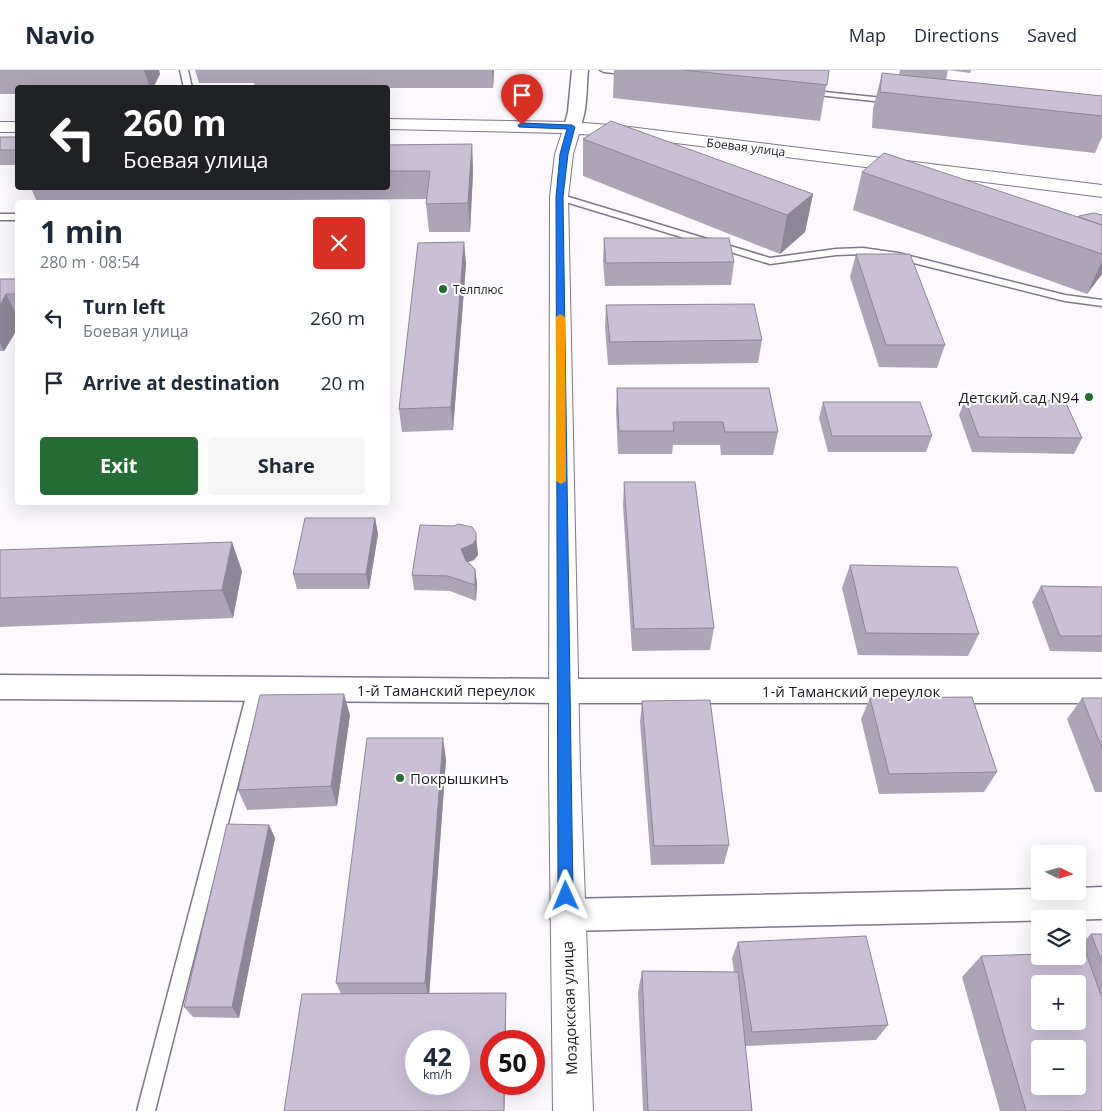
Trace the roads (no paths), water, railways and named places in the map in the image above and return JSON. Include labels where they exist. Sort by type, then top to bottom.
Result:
[{"type":"main road","name":"Боевая улица","points":[[390,124],[473,124],[572,127],[622,131],[1102,190]]},
{"type":"main road","points":[[0,127],[15,127]]},
{"type":"main road","name":"Моздокская улица","points":[[572,127],[564,154],[559,197],[562,691],[566,915],[573,1111]]},
{"type":"street","points":[[572,127],[576,112],[580,70]]},
{"type":"street","name":"1-й Таманский переулок","points":[[0,688],[1102,691]]},
{"type":"street","points":[[566,915],[1102,903]]},
{"type":"lane","points":[[184,70],[187,85]]},
{"type":"lane","points":[[604,70],[643,74]]},
{"type":"lane","points":[[799,91],[897,101]]},
{"type":"lane","points":[[559,197],[770,261],[836,252],[872,252],[898,256],[1065,298],[1102,303]]},
{"type":"lane","points":[[0,217],[15,217]]},
{"type":"lane","points":[[146,1111],[255,689]]},
{"type":"place","name":"Телплюс","points":[[443,289]]},
{"type":"place","name":"Детский сад N94","points":[[1089,397]]},
{"type":"place","name":"Покрышкинъ","points":[[400,778]]}]
